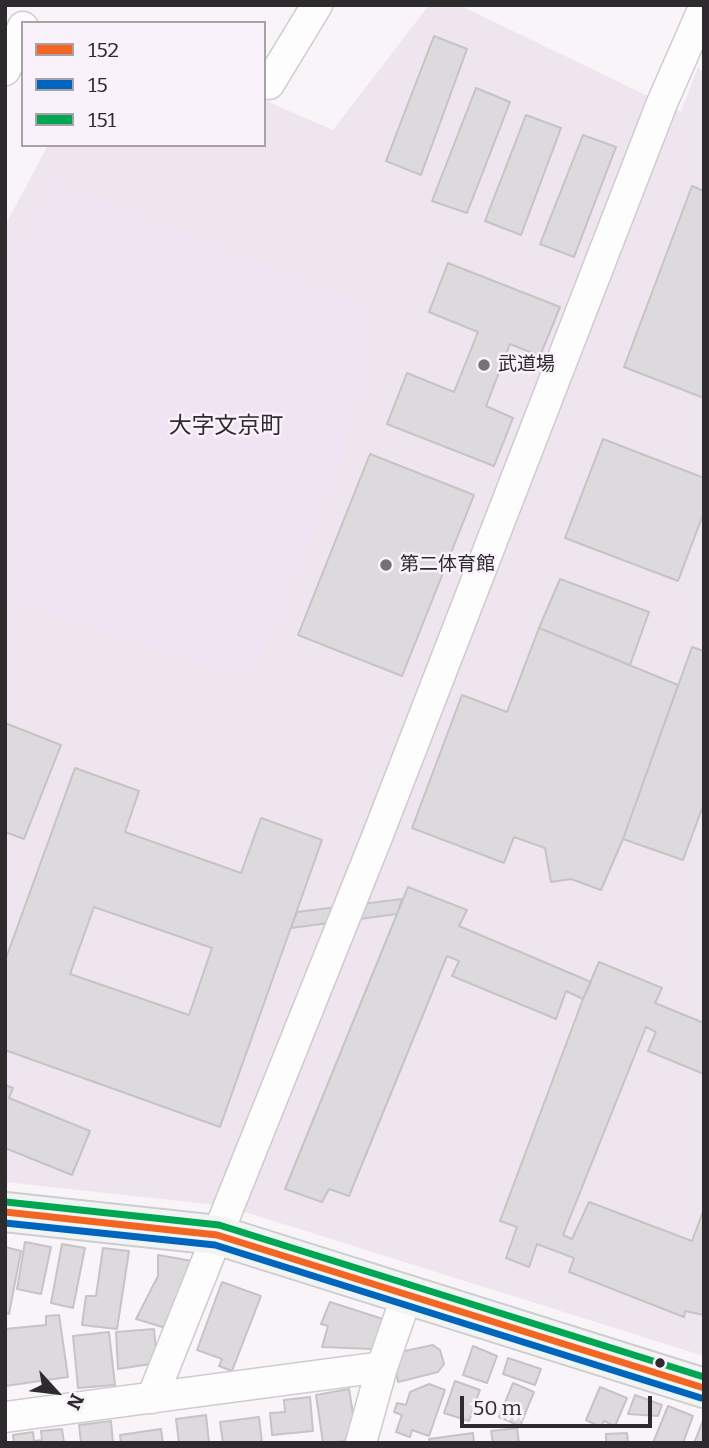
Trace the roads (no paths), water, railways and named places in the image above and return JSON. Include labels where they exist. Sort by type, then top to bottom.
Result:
[{"type":"main road","points":[[5,1212],[217,1235],[704,1388]]},
{"type":"street","points":[[269,84],[317,5]]},
{"type":"street","points":[[152,1398],[377,837],[662,103],[701,12]]},
{"type":"street","points":[[5,70],[21,32]]},
{"type":"street","points":[[361,1443],[382,1367],[407,1295]]},
{"type":"street","points":[[5,1417],[382,1367]]},
{"type":"place","name":"武道場","points":[[484,365]]},
{"type":"place","name":"第二体育館","points":[[386,565]]},
{"type":"district","name":"大字文京町","points":[[226,427]]}]
